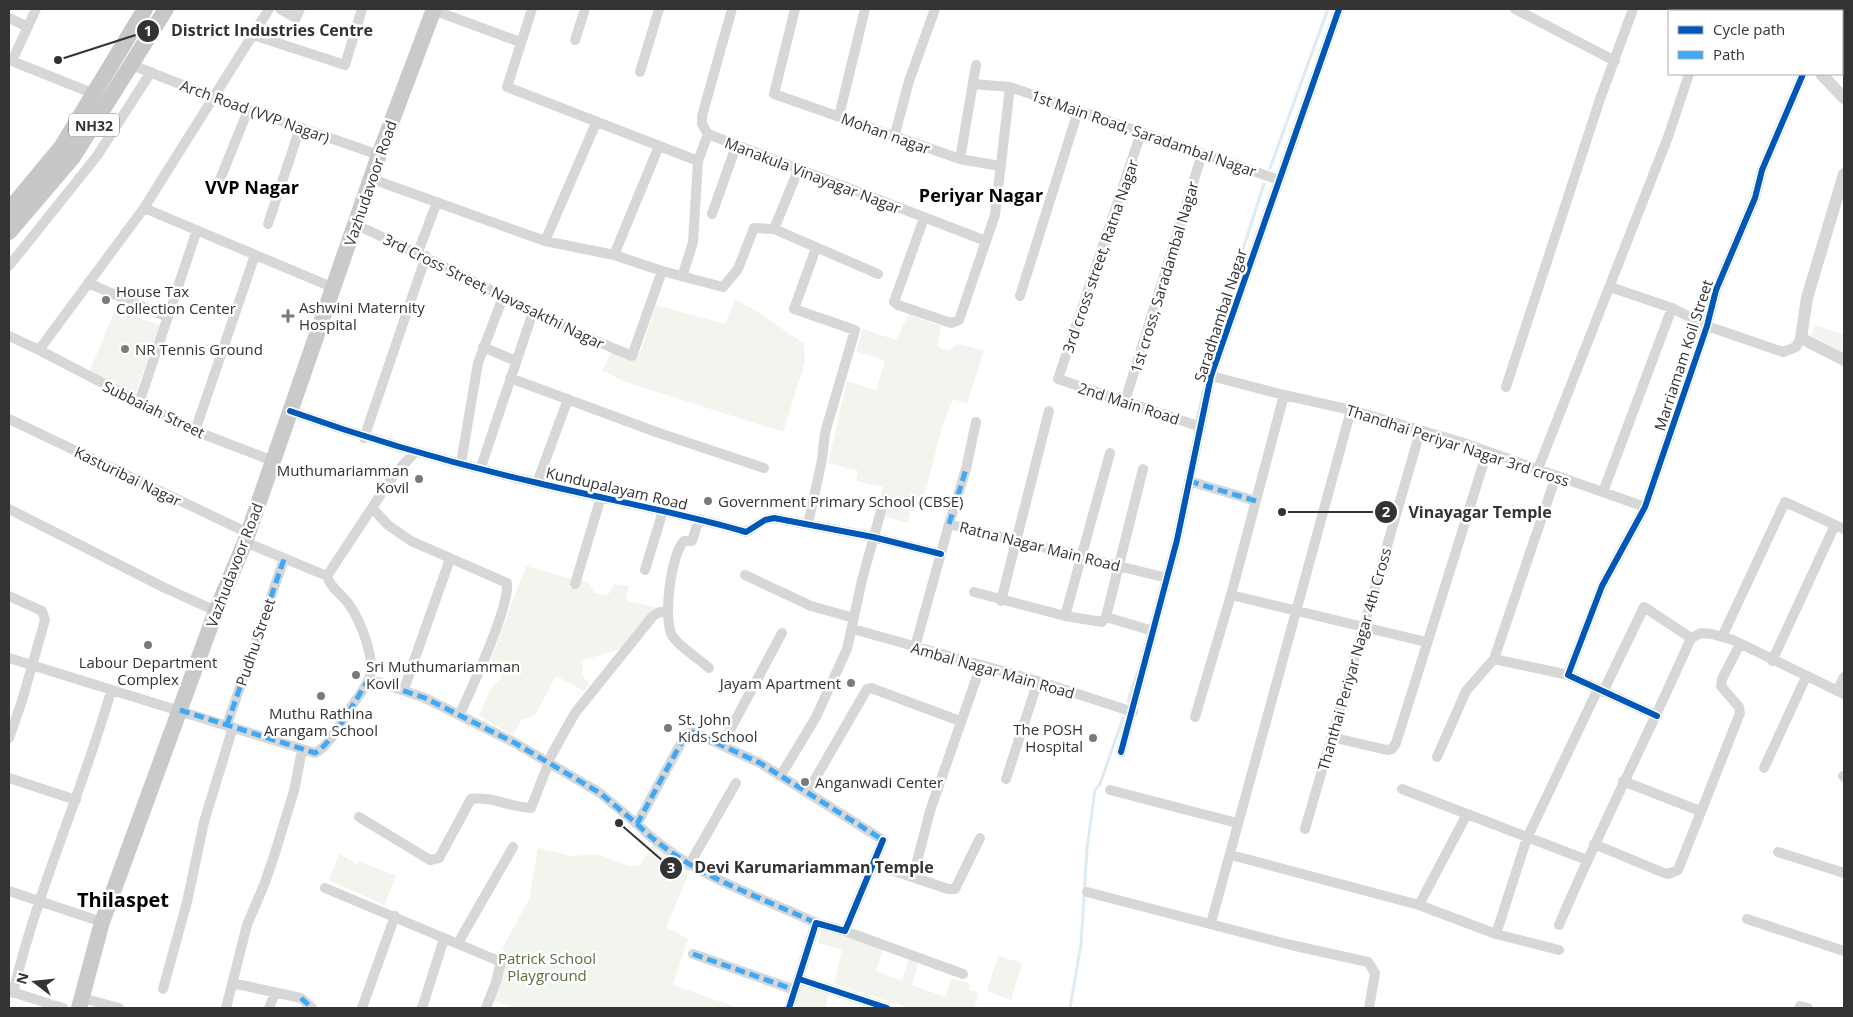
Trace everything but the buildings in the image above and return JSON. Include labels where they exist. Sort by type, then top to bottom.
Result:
[{"type":"highway","name":"NH32","points":[[9,210],[62,146],[145,9]]},
{"type":"highway","name":"NH32","points":[[9,232],[73,157],[166,9]]},
{"type":"main road","name":"Vazhudavoor Road","points":[[80,1003],[102,922],[216,611],[246,538],[379,155],[433,9]]},
{"type":"street","points":[[36,9],[10,63],[94,94],[109,102]]},
{"type":"street","points":[[39,350],[144,208],[215,98],[269,9]]},
{"type":"street","points":[[280,9],[296,18],[300,9]]},
{"type":"street","points":[[253,35],[345,65],[362,9]]},
{"type":"street","points":[[433,9],[520,42]]},
{"type":"street","points":[[532,9],[507,87],[698,161]]},
{"type":"street","points":[[576,40],[585,9]]},
{"type":"street","points":[[640,72],[659,9]]},
{"type":"street","name":"Manakula Vinayagar Nagar","points":[[732,9],[702,116],[702,124],[708,134],[986,241]]},
{"type":"street","name":"Mohan nagar","points":[[795,9],[774,94],[839,116],[894,138],[960,158],[1000,166]]},
{"type":"street","points":[[839,116],[865,9]]},
{"type":"street","points":[[894,138],[909,81],[935,9]]},
{"type":"street","name":"Saradhambal Nagar","points":[[1121,752],[1167,578],[1211,376],[1338,9]]},
{"type":"street","points":[[1515,9],[1615,60]]},
{"type":"street","points":[[1506,388],[1600,99],[1633,9]]},
{"type":"street","points":[[9,18],[28,27]]},
{"type":"street","name":"Arch Road (VVP Nagar)","points":[[132,65],[215,98],[379,155]]},
{"type":"street","points":[[960,158],[976,66]]},
{"type":"street","points":[[9,266],[97,156],[150,72]]},
{"type":"street","points":[[1538,469],[1668,137],[1689,75]]},
{"type":"street","name":"Marriamam Koil Street","points":[[1568,675],[1602,586],[1645,507],[1707,326],[1716,290],[1754,198],[1762,170],[1803,75]]},
{"type":"street","points":[[1822,75],[1844,98]]},
{"type":"street","name":"1st Main Road, Saradambal Nagar","points":[[973,84],[1010,87],[1279,180]]},
{"type":"street","points":[[924,218],[894,296],[894,302],[951,323],[959,320],[995,215],[1010,87]]},
{"type":"street","points":[[219,182],[248,110]]},
{"type":"street","points":[[1020,296],[1078,111]]},
{"type":"street","points":[[545,241],[596,123]]},
{"type":"street","points":[[268,224],[300,128]]},
{"type":"street","name":"3rd cross street, Ratna Nagar","points":[[1058,379],[1141,132]]},
{"type":"street","points":[[683,274],[693,242],[698,161],[708,134]]},
{"type":"street","points":[[614,254],[659,146]]},
{"type":"street","points":[[712,214],[736,146]]},
{"type":"street","name":"1st cross, Saradambal Nagar","points":[[1126,401],[1202,154]]},
{"type":"street","points":[[774,229],[799,168]]},
{"type":"street","points":[[1610,287],[1672,308],[1707,326],[1783,352],[1796,347],[1801,338],[1807,298],[1844,174]]},
{"type":"street","points":[[372,179],[545,241],[614,254],[723,287],[738,270],[754,228],[774,229],[878,274]]},
{"type":"street","points":[[364,438],[437,202]]},
{"type":"street","points":[[144,208],[334,288]]},
{"type":"street","name":"3rd Cross Street, Navasakthi Nagar","points":[[356,225],[422,254],[533,312],[632,356],[662,270]]},
{"type":"street","points":[[139,402],[197,230]]},
{"type":"street","points":[[808,524],[822,460],[825,434],[855,330],[794,309],[816,248]]},
{"type":"street","points":[[195,431],[256,255]]},
{"type":"street","points":[[88,283],[167,317]]},
{"type":"street","points":[[461,463],[472,389],[483,347],[503,296]]},
{"type":"street","points":[[1603,492],[1672,308]]},
{"type":"street","points":[[480,467],[533,312]]},
{"type":"street","name":"Subbaiah Street","points":[[9,336],[195,431],[273,461]]},
{"type":"street","points":[[1801,338],[1844,360]]},
{"type":"street","points":[[483,347],[516,361]]},
{"type":"street","name":"Thandhai Periyar Nagar 3rd cross","points":[[1211,376],[1352,410],[1487,452],[1645,507]]},
{"type":"street","points":[[510,378],[656,432],[764,468]]},
{"type":"street","name":"2nd Main Road","points":[[1058,379],[1201,427]]},
{"type":"street","points":[[1195,717],[1231,595],[1284,395]]},
{"type":"street","points":[[537,483],[568,399]]},
{"type":"street","points":[[1211,923],[1352,410]]},
{"type":"street","name":"Kundupalayam Road","points":[[290,411],[364,438],[415,452],[537,483],[699,519],[746,532],[764,520],[774,518],[873,537],[940,554]]},
{"type":"street","points":[[1002,601],[1015,540],[1049,411]]},
{"type":"street","name":"Kasturibai Nagar","points":[[9,419],[284,559],[327,576]]},
{"type":"street","points":[[949,524],[966,469],[976,422]]},
{"type":"street","name":"Thanthai Periyar Nagar 4th Cross","points":[[1305,829],[1420,432]]},
{"type":"street","points":[[9,658],[111,691],[180,710],[315,754],[320,751],[369,679],[371,670],[366,641],[356,614],[329,584],[327,576],[393,476],[415,452]]},
{"type":"street","points":[[1331,737],[1392,749],[1396,744],[1426,642],[1487,452]]},
{"type":"street","points":[[1065,616],[1110,453]]},
{"type":"street","points":[[974,592],[1002,601],[1065,616],[1102,622],[1106,617],[1143,469]]},
{"type":"street","points":[[1437,757],[1466,691],[1494,659],[1556,476]]},
{"type":"street","points":[[1189,481],[1256,501]]},
{"type":"street","points":[[575,584],[600,497]]},
{"type":"street","points":[[781,775],[816,718],[847,649],[873,537],[884,500]]},
{"type":"street","points":[[1722,637],[1785,502],[1840,527],[1772,660]]},
{"type":"street","points":[[372,508],[388,525],[411,541],[507,583],[508,589],[484,658],[460,714]]},
{"type":"street","points":[[9,509],[165,588],[216,611]]},
{"type":"street","points":[[645,570],[663,512]]},
{"type":"street","points":[[699,519],[692,542],[684,541],[676,552],[668,611],[668,625],[674,638],[709,668]]},
{"type":"street","name":"Ratna Nagar Main Road","points":[[915,647],[949,524],[1082,555],[1167,578]]},
{"type":"street","name":"Pudhu Street","points":[[162,988],[187,902],[197,847],[230,726],[284,559]]},
{"type":"street","points":[[404,689],[450,559]]},
{"type":"street","name":"Ambal Nagar Main Road","points":[[745,575],[810,606],[915,647],[1038,681],[1133,712]]},
{"type":"street","points":[[1231,595],[1426,642]]},
{"type":"street","points":[[9,596],[42,611],[45,620],[33,666],[9,738]]},
{"type":"street","points":[[1496,934],[1527,838],[1644,607],[1691,638]]},
{"type":"street","points":[[359,817],[430,860],[438,858],[471,798],[484,797],[514,807],[531,808],[548,763],[575,713],[653,616],[660,612],[668,611]]},
{"type":"street","points":[[1106,617],[1153,631]]},
{"type":"street","points":[[1559,925],[1586,860],[1623,781],[1657,716],[1691,638],[1701,633],[1722,637],[1841,693],[1844,676]]},
{"type":"street","points":[[722,745],[782,634]]},
{"type":"street","points":[[1594,844],[1664,873],[1674,872],[1681,864],[1700,811],[1740,713],[1739,707],[1722,686],[1722,679],[1740,644]]},
{"type":"street","points":[[1494,659],[1568,675],[1657,716]]},
{"type":"street","points":[[913,877],[930,811],[981,665]]},
{"type":"street","points":[[1764,768],[1806,677]]},
{"type":"street","points":[[369,679],[404,689],[460,714],[600,793],[661,846],[712,878],[816,923],[845,931],[963,974]]},
{"type":"street","points":[[1006,779],[1038,681]]},
{"type":"street","points":[[807,793],[867,689],[871,688],[960,721]]},
{"type":"street","points":[[64,1008],[11,992],[111,691]]},
{"type":"street","points":[[637,824],[652,793],[690,732],[722,745],[781,775],[883,840],[845,931]]},
{"type":"street","points":[[226,1008],[247,925],[264,885],[283,826],[302,750]]},
{"type":"street","points":[[9,778],[76,800]]},
{"type":"street","points":[[1623,781],[1700,811]]},
{"type":"street","points":[[689,864],[736,783]]},
{"type":"street","points":[[1402,789],[1586,860]]},
{"type":"street","points":[[1110,790],[1238,823]]},
{"type":"street","points":[[1419,905],[1467,814]]},
{"type":"street","points":[[873,864],[948,889],[955,889],[980,838]]},
{"type":"street","points":[[458,943],[513,847]]},
{"type":"street","points":[[1778,852],[1844,873]]},
{"type":"street","points":[[1230,854],[1419,905],[1452,920],[1496,934],[1559,950]]},
{"type":"street","points":[[325,888],[501,962],[486,1008]]},
{"type":"street","points":[[9,891],[102,922]]},
{"type":"street","points":[[1088,892],[1292,945],[1368,962],[1375,973],[1369,1008]]},
{"type":"street","points":[[362,1008],[395,916]]},
{"type":"street","points":[[1747,919],[1844,950]]},
{"type":"street","points":[[789,1008],[816,923]]},
{"type":"street","points":[[422,1008],[444,939]]},
{"type":"street","points":[[693,954],[795,990]]},
{"type":"street","points":[[799,979],[887,1008]]},
{"type":"street","points":[[232,983],[301,998],[312,1008]]},
{"type":"street","points":[[269,1008],[274,993]]},
{"type":"street","points":[[80,1003],[118,1008]]},
{"type":"green space","points":[[735,299],[761,314],[804,344],[805,362],[783,432],[626,382],[602,371],[616,343],[640,353],[656,305],[725,324]]},
{"type":"green space","name":"NR Tennis Ground","points":[[115,310],[160,325],[135,395],[89,373]]},
{"type":"green space","points":[[910,312],[915,317],[941,326],[937,346],[948,351],[957,344],[984,350],[967,404],[953,399],[943,423],[924,497],[918,498],[915,510],[911,510],[908,523],[877,514],[883,487],[856,481],[858,471],[828,463],[847,381],[876,390],[885,361],[856,351],[863,329],[896,340]]},
{"type":"green space","points":[[1815,325],[1844,335],[1844,354],[1811,335]]},
{"type":"green space","points":[[526,566],[572,579],[569,587],[576,589],[581,580],[592,588],[594,593],[608,595],[614,584],[629,586],[626,600],[657,608],[625,648],[583,660],[582,675],[589,684],[584,691],[556,676],[535,715],[521,720],[513,736],[479,715],[491,688],[502,678],[491,659]]},
{"type":"green space","name":"Patrick School Playground","points":[[653,844],[690,871],[666,927],[688,939],[673,985],[739,1008],[513,1008],[493,1000],[506,953],[502,949],[529,899],[538,848],[572,856],[597,854],[629,866],[640,865]]},
{"type":"green space","points":[[339,853],[358,865],[359,861],[396,876],[384,905],[329,880]]},
{"type":"green space","points":[[822,928],[883,949],[876,971],[902,981],[909,958],[918,964],[912,985],[945,997],[952,979],[969,983],[969,990],[979,993],[974,1008],[910,1008],[834,984],[842,950],[818,943]]},
{"type":"green space","points":[[998,956],[1022,963],[1011,1000],[987,991]]},
{"type":"green space","points":[[801,983],[830,991],[825,1008],[792,1008]]},
{"type":"waterway","points":[[1270,168],[1328,9]]},
{"type":"waterway","points":[[1197,419],[1221,317],[1264,184]]},
{"type":"waterway","points":[[1128,701],[1137,673]]},
{"type":"waterway","points":[[1070,1008],[1081,944],[1087,848],[1095,790],[1100,784],[1123,718]]},
{"type":"marked path","points":[[949,524],[966,469]]},
{"type":"marked path","points":[[1189,481],[1256,501]]},
{"type":"marked path","points":[[227,725],[284,559]]},
{"type":"marked path","points":[[180,710],[315,753],[329,740],[369,679],[425,698],[515,743],[600,793],[637,824],[686,734],[693,732],[760,763],[883,840]]},
{"type":"marked path","points":[[637,824],[677,856],[699,870],[816,923]]},
{"type":"marked path","points":[[693,954],[795,990]]},
{"type":"marked path","points":[[301,998],[312,1008]]},
{"type":"cycle path","points":[[1121,752],[1177,540],[1211,376],[1339,9]]},
{"type":"cycle path","points":[[1657,716],[1568,675],[1602,586],[1645,507],[1707,326],[1716,290],[1755,198],[1762,170],[1803,75]]},
{"type":"cycle path","points":[[290,411],[382,442],[475,468],[695,518],[746,532],[765,520],[774,518],[873,537],[941,554]]},
{"type":"cycle path","points":[[789,1008],[816,923],[845,931],[883,840]]},
{"type":"cycle path","points":[[799,979],[887,1008]]},
{"type":"place","name":"District Industries Centre","points":[[58,60]]},
{"type":"place","name":"House Tax Collection Center","points":[[106,300]]},
{"type":"place","name":"Ashwini Maternity Hospital","points":[[288,316]]},
{"type":"place","name":"NR Tennis Ground","points":[[125,349]]},
{"type":"place","name":"Muthumariamman Kovil","points":[[419,479]]},
{"type":"place","name":"Government Primary School (CBSE)","points":[[708,501]]},
{"type":"place","name":"Vinayagar Temple","points":[[1282,512]]},
{"type":"place","name":"Labour Department Complex","points":[[148,645]]},
{"type":"place","name":"Sri Muthumariamman Kovil","points":[[356,675]]},
{"type":"place","name":"Jayam Apartment","points":[[851,683]]},
{"type":"place","name":"Muthu Rathina Arangam School","points":[[321,696]]},
{"type":"place","name":"St. John Kids School","points":[[668,728]]},
{"type":"place","name":"The POSH Hospital","points":[[1093,738]]},
{"type":"place","name":"Anganwadi Center","points":[[805,782]]},
{"type":"place","name":"Devi Karumariamman Temple","points":[[619,823]]},
{"type":"district","name":"VVP Nagar","points":[[252,187]]},
{"type":"district","name":"Periyar Nagar","points":[[981,195]]},
{"type":"district","name":"Thilaspet","points":[[123,899]]}]
